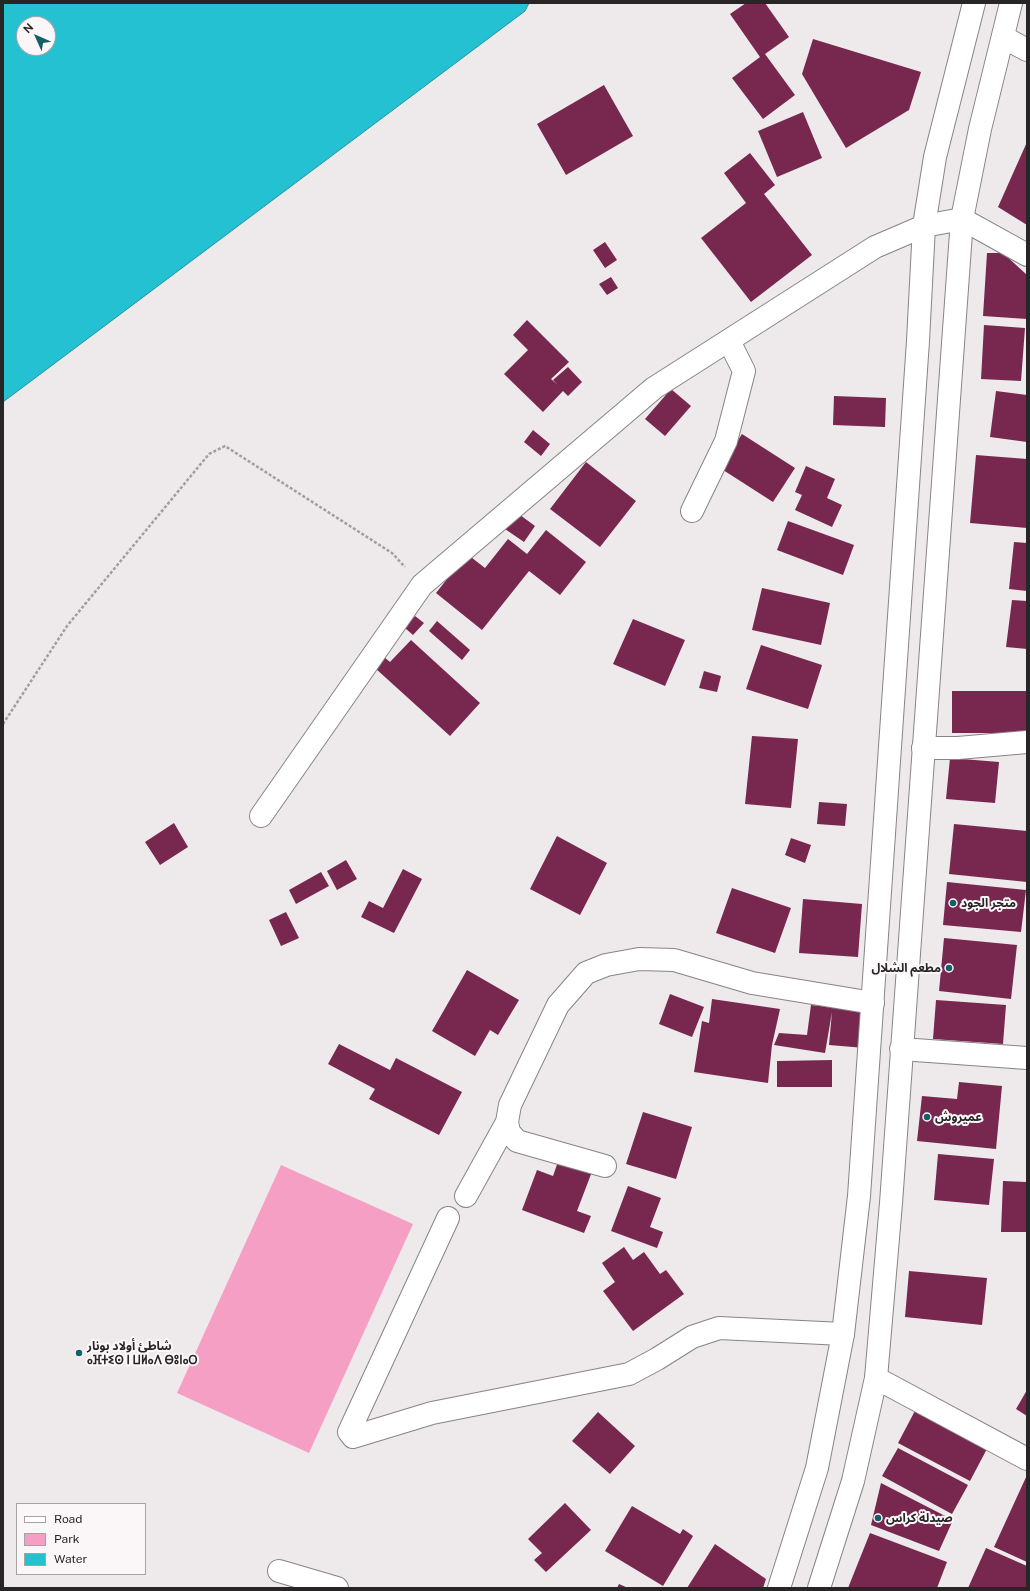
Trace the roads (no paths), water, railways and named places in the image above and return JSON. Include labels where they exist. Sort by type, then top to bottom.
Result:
[{"type":"main road","points":[[779,1588],[817,1468],[843,1334],[859,1196],[917,357],[924,226],[935,157],[974,3]]},
{"type":"main road","points":[[819,1588],[853,1481],[876,1378],[890,1211],[962,219],[980,130],[1011,3]]},
{"type":"main road","points":[[1003,37],[1027,50]]},
{"type":"main road","points":[[261,816],[422,584],[654,388],[875,247],[924,226],[962,219],[1027,255]]},
{"type":"main road","points":[[692,511],[726,441],[744,371],[729,341]]},
{"type":"main road","points":[[923,748],[958,748],[1027,742]]},
{"type":"main road","points":[[466,1196],[507,1122],[510,1105],[558,1005],[586,973],[606,965],[639,959],[674,960],[752,983],[872,1003]]},
{"type":"main road","points":[[901,1049],[1027,1058]]},
{"type":"main road","points":[[507,1122],[509,1132],[517,1141],[605,1166]]},
{"type":"main road","points":[[448,1218],[348,1432],[353,1436],[432,1413],[629,1374],[657,1360],[692,1337],[720,1328],[843,1334]]},
{"type":"main road","points":[[876,1378],[1027,1459]]},
{"type":"main road","points":[[279,1571],[337,1588]]},
{"type":"water","points":[[3,3],[529,3],[525,11],[3,402]]},
{"type":"place","name":"متجر الجود","points":[[953,903]]},
{"type":"place","name":"مطعم الشلال","points":[[949,968]]},
{"type":"place","name":"عميروش","points":[[927,1117]]},
{"type":"place","name":"شاطئ أولاد بونار ⴰⴼⵜⵉⵙ ⵏ ⵡⵍⴰⴷ ⴱⵓⵏⴰⵔ","points":[[79,1353]]},
{"type":"place","name":"صيدلة كراس","points":[[878,1518]]}]
